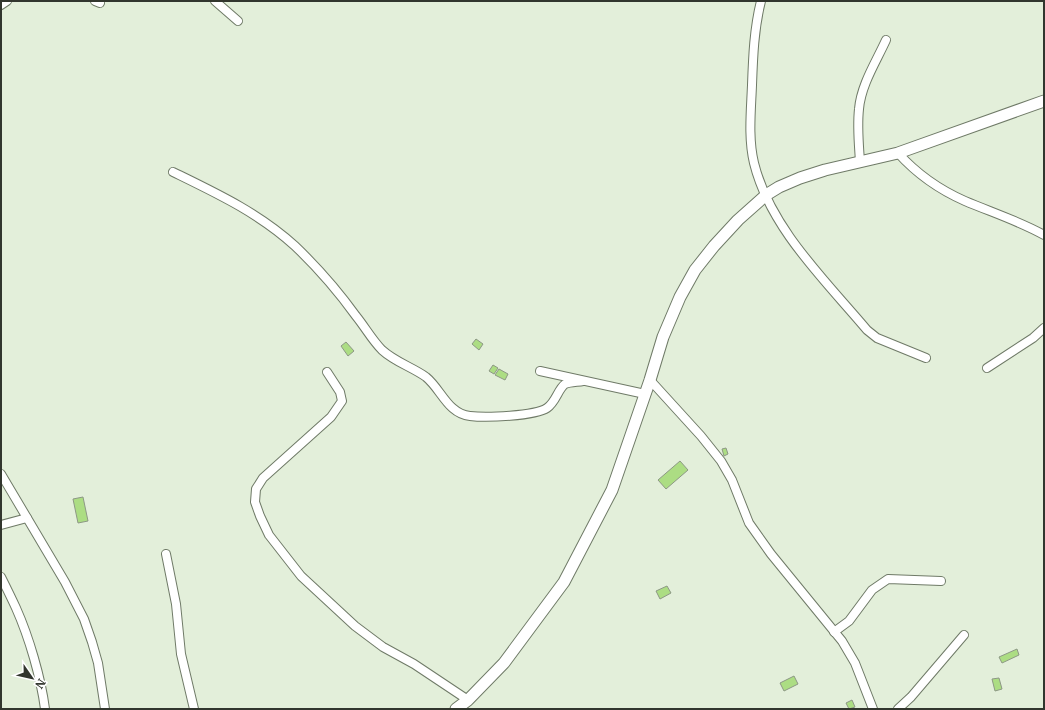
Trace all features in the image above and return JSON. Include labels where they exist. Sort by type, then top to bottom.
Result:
[{"type":"street","points":[[1,5],[7,1]]},
{"type":"street","points":[[215,1],[238,21]]},
{"type":"street","points":[[761,1],[754,46],[750,119],[754,164],[766,195],[785,230],[814,269],[867,330],[877,338],[926,358]]},
{"type":"street","points":[[860,162],[858,121],[859,108],[867,81],[886,40]]},
{"type":"street","points":[[456,709],[468,700],[504,663],[522,641],[564,582],[612,490],[650,380],[663,337],[680,297],[695,270],[714,246],[738,220],[766,195],[779,187],[800,178],[825,170],[898,153],[1044,101]]},
{"type":"street","points":[[898,153],[909,165],[929,180],[952,194],[1044,234]]},
{"type":"street","points":[[173,172],[235,203],[294,244],[338,293],[382,350],[432,382],[451,407],[462,415],[488,416],[538,412],[548,408],[564,386],[583,381]]},
{"type":"street","points":[[987,368],[1033,338],[1044,328]]},
{"type":"street","points":[[540,371],[645,394]]},
{"type":"street","points":[[327,372],[340,392],[342,401],[338,409],[264,478],[256,489],[255,502],[260,516],[269,535],[301,576],[355,626],[383,647],[414,664],[468,700]]},
{"type":"street","points":[[650,380],[701,436],[721,461],[732,480],[749,523],[771,554],[842,641],[855,663],[873,709]]},
{"type":"street","points":[[1,474],[65,582],[84,619],[98,663],[105,709]]},
{"type":"street","points":[[1,525],[27,518]]},
{"type":"street","points":[[166,554],[176,604],[181,654],[194,709]]},
{"type":"street","points":[[1,577],[17,609],[30,647],[43,694],[45,709]]},
{"type":"street","points":[[834,632],[849,621],[872,590],[888,579],[941,581]]},
{"type":"street","points":[[898,709],[911,697],[964,636]]},
{"type":"building","points":[[476,339],[483,344],[479,350],[472,344]]},
{"type":"building","points":[[346,342],[354,351],[348,356],[341,346]]},
{"type":"building","points":[[493,365],[498,368],[494,374],[489,371]]},
{"type":"building","points":[[499,369],[508,374],[505,380],[495,375]]},
{"type":"building","points":[[726,448],[728,454],[724,456],[722,449]]},
{"type":"building","points":[[680,461],[688,470],[666,489],[658,480]]},
{"type":"building","points":[[83,497],[88,521],[78,523],[73,499]]},
{"type":"building","points":[[667,586],[671,593],[660,599],[656,591]]},
{"type":"building","points":[[1017,649],[1019,655],[1002,663],[999,657]]},
{"type":"building","points":[[794,676],[798,684],[784,691],[780,683]]},
{"type":"building","points":[[999,678],[1002,689],[995,691],[992,679]]},
{"type":"building","points":[[852,700],[855,707],[849,709],[846,703]]}]
